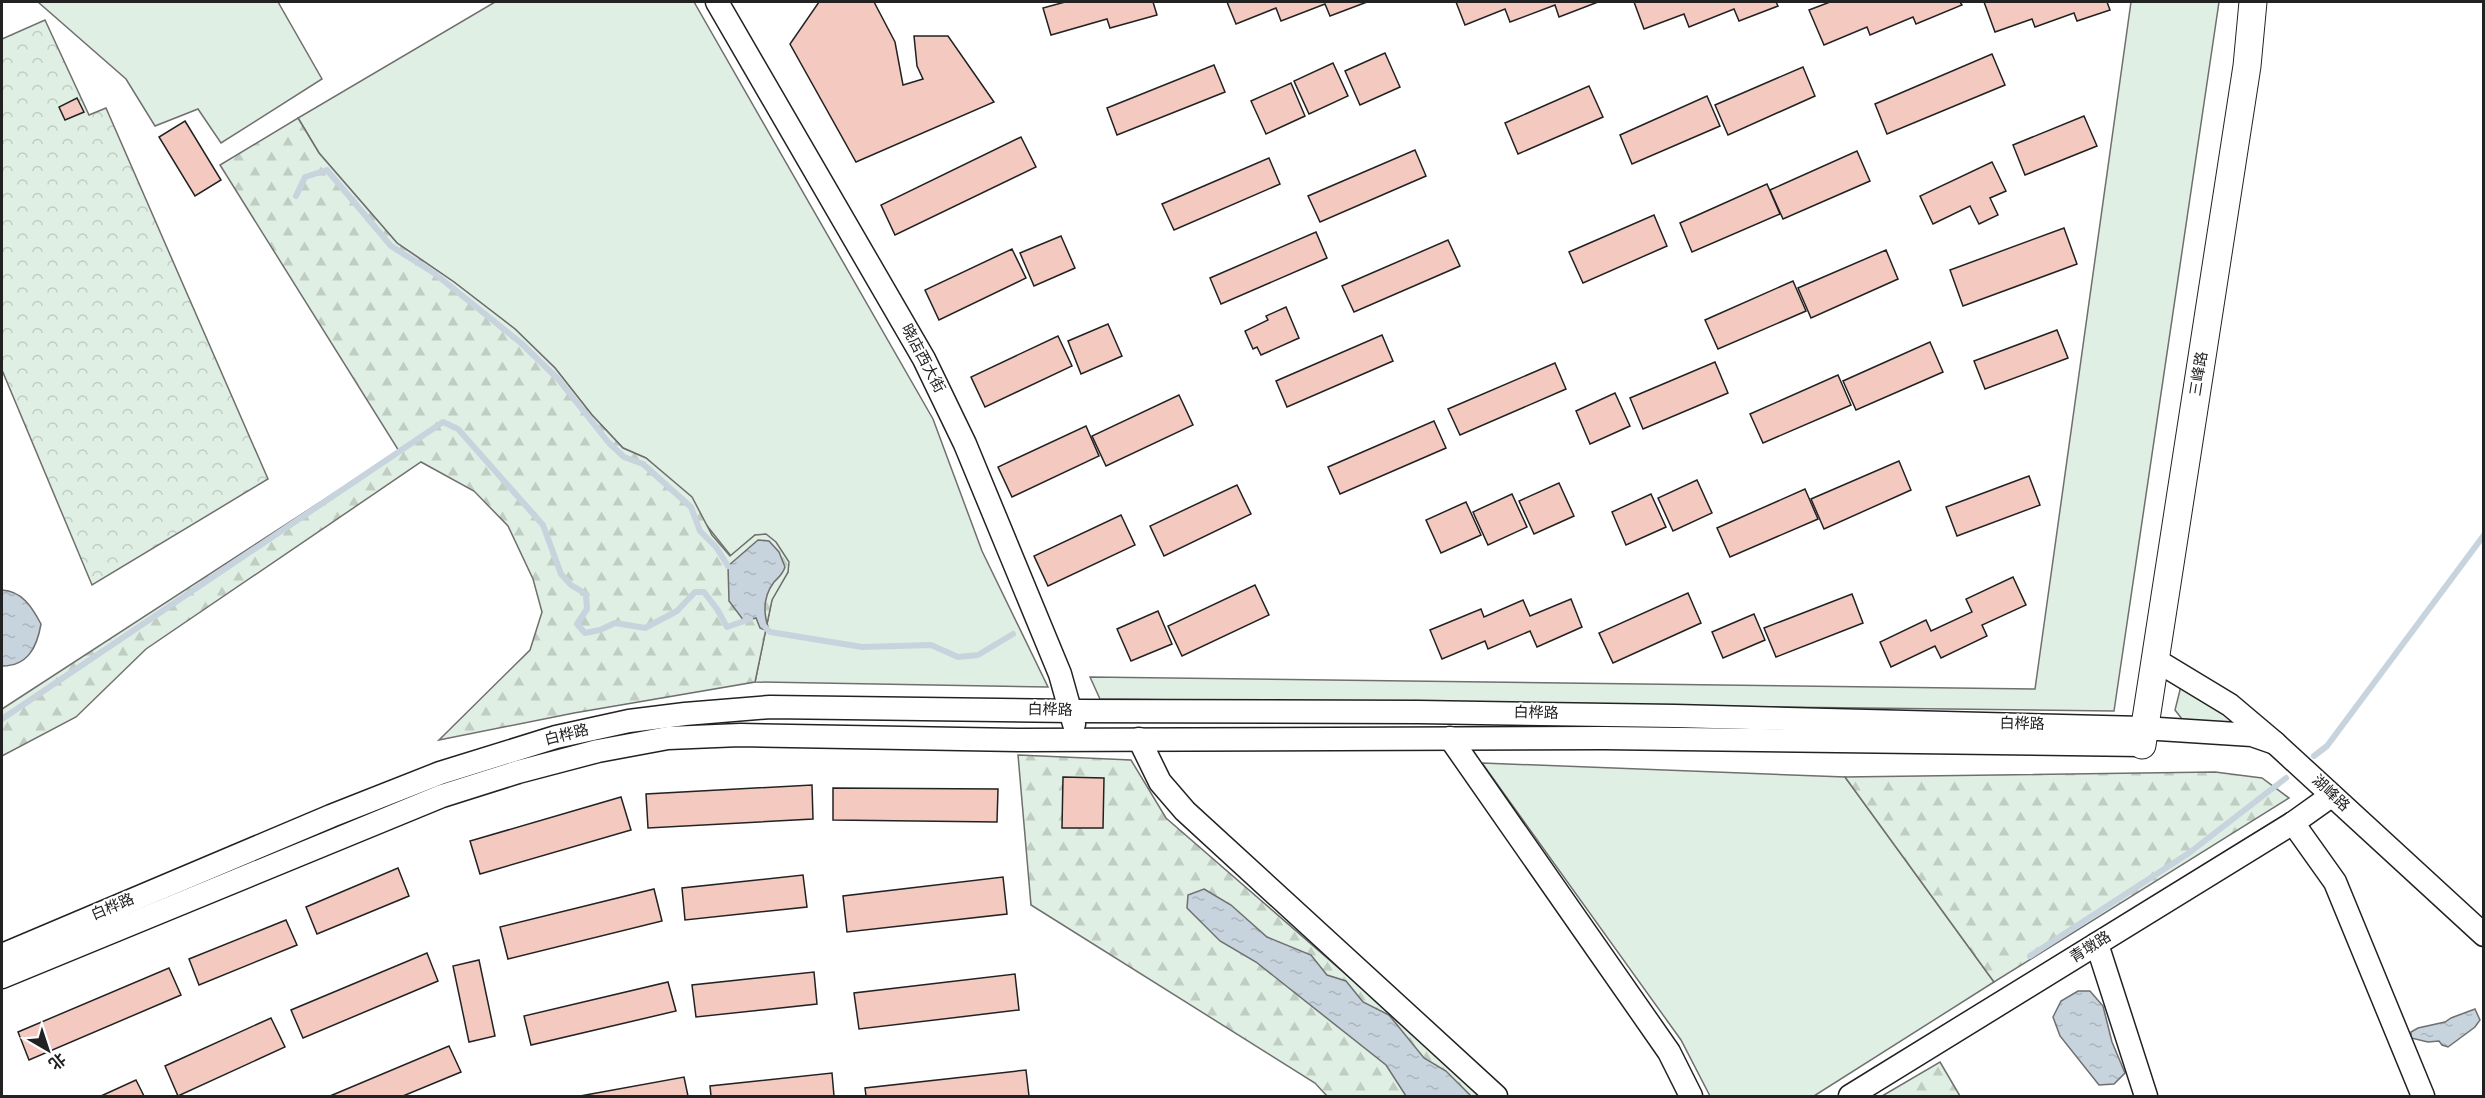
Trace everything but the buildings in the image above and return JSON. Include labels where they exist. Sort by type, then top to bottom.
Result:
[{"type":"main road","name":"三峰路","points":[[2142,737],[2242,100],[2253,2]]},
{"type":"street","name":"晓店西大街","points":[[717,2],[924,359],[965,444],[1060,674],[1079,740]]},
{"type":"street","points":[[2154,659],[2230,705],[2275,743]]},
{"type":"street","name":"白桦路","points":[[2,955],[440,773],[556,737],[629,722],[770,707],[1431,712],[2142,737]]},
{"type":"street","name":"白桦路","points":[[2,977],[442,796],[518,772],[598,751],[668,738],[740,735],[1079,740],[2142,737]]},
{"type":"street","name":"湖峰路","points":[[2142,737],[2252,735],[2275,743],[2484,935]]},
{"type":"street","points":[[1450,738],[1669,1052],[1691,1096]]},
{"type":"street","points":[[1139,739],[1160,782],[1185,811],[1496,1096]]},
{"type":"street","name":"青墩路","points":[[1850,1096],[2293,823],[2331,796]]},
{"type":"street","points":[[2293,823],[2335,882],[2423,1096]]},
{"type":"street","points":[[2097,944],[2146,1096]]},
{"type":"green space","points":[[38,2],[278,2],[322,79],[221,143],[198,109],[155,126],[126,79]]},
{"type":"green space","points":[[495,2],[694,2],[933,419],[982,551],[1048,687],[755,682],[772,599],[788,572],[755,535],[731,556],[704,522],[646,458],[623,448],[592,415],[555,368],[515,329],[454,282],[397,243],[319,153],[298,118]]},
{"type":"green space","points":[[2131,2],[2219,2],[2114,711],[1100,699],[1090,677],[2035,689]]},
{"type":"green space","points":[[45,20],[89,115],[106,108],[268,479],[92,585],[2,370],[2,39]]},
{"type":"green space","points":[[298,118],[319,153],[397,243],[454,282],[515,329],[555,368],[592,415],[623,448],[646,458],[692,497],[712,535],[730,556],[755,535],[766,534],[776,542],[789,562],[788,572],[772,600],[755,682],[574,713],[439,740],[530,650],[542,612],[533,579],[508,526],[474,491],[421,462],[146,649],[76,717],[2,756],[2,709],[399,451],[220,165]]},
{"type":"green space","points":[[2181,686],[2242,726],[2182,719],[2175,710]]},
{"type":"green space","points":[[1018,755],[1131,760],[1166,818],[1486,1096],[1327,1096],[1315,1083],[1031,905]]},
{"type":"green space","points":[[1482,763],[1845,777],[1994,982],[1814,1096],[1710,1096],[1681,1040]]},
{"type":"green space","points":[[2215,772],[2262,778],[2289,798],[1994,982],[1845,777]]},
{"type":"green space","points":[[1940,1062],[1960,1096],[1882,1096]]},
{"type":"water","points":[[758,540],[769,541],[779,552],[785,567],[767,594],[765,613],[770,632],[760,628],[756,618],[744,621],[729,601],[728,566]]},
{"type":"water","points":[[2,590],[21,597],[30,606],[41,624],[30,654],[18,663],[2,666]]},
{"type":"water","points":[[1204,889],[1231,905],[1267,937],[1311,955],[1327,975],[1346,981],[1363,1002],[1389,1015],[1424,1058],[1446,1071],[1471,1096],[1406,1096],[1386,1065],[1256,962],[1220,941],[1187,908],[1188,895]]},
{"type":"water","points":[[2078,991],[2090,991],[2103,1006],[2112,1042],[2125,1073],[2114,1084],[2099,1085],[2060,1036],[2053,1017],[2061,1001]]},
{"type":"water","points":[[2475,1009],[2480,1020],[2475,1027],[2448,1047],[2439,1041],[2428,1042],[2411,1038],[2411,1032],[2418,1028],[2445,1022]]},
{"type":"waterway","points":[[296,196],[305,177],[327,170],[391,246],[434,273],[521,343],[558,379],[609,443],[624,457],[643,464],[691,507],[700,531],[716,547],[728,566]]},
{"type":"waterway","points":[[2,719],[443,422],[458,429],[543,525],[561,574],[571,585],[586,594],[587,609],[577,624],[585,633],[600,630],[615,623],[645,628],[677,611],[695,592],[704,592],[727,627],[750,619]]},
{"type":"waterway","points":[[2314,756],[2327,746],[2484,535]]},
{"type":"waterway","points":[[765,627],[770,632],[862,647],[931,645],[958,657],[978,655],[1013,634]]},
{"type":"waterway","points":[[2030,956],[2189,853],[2286,778]]}]
